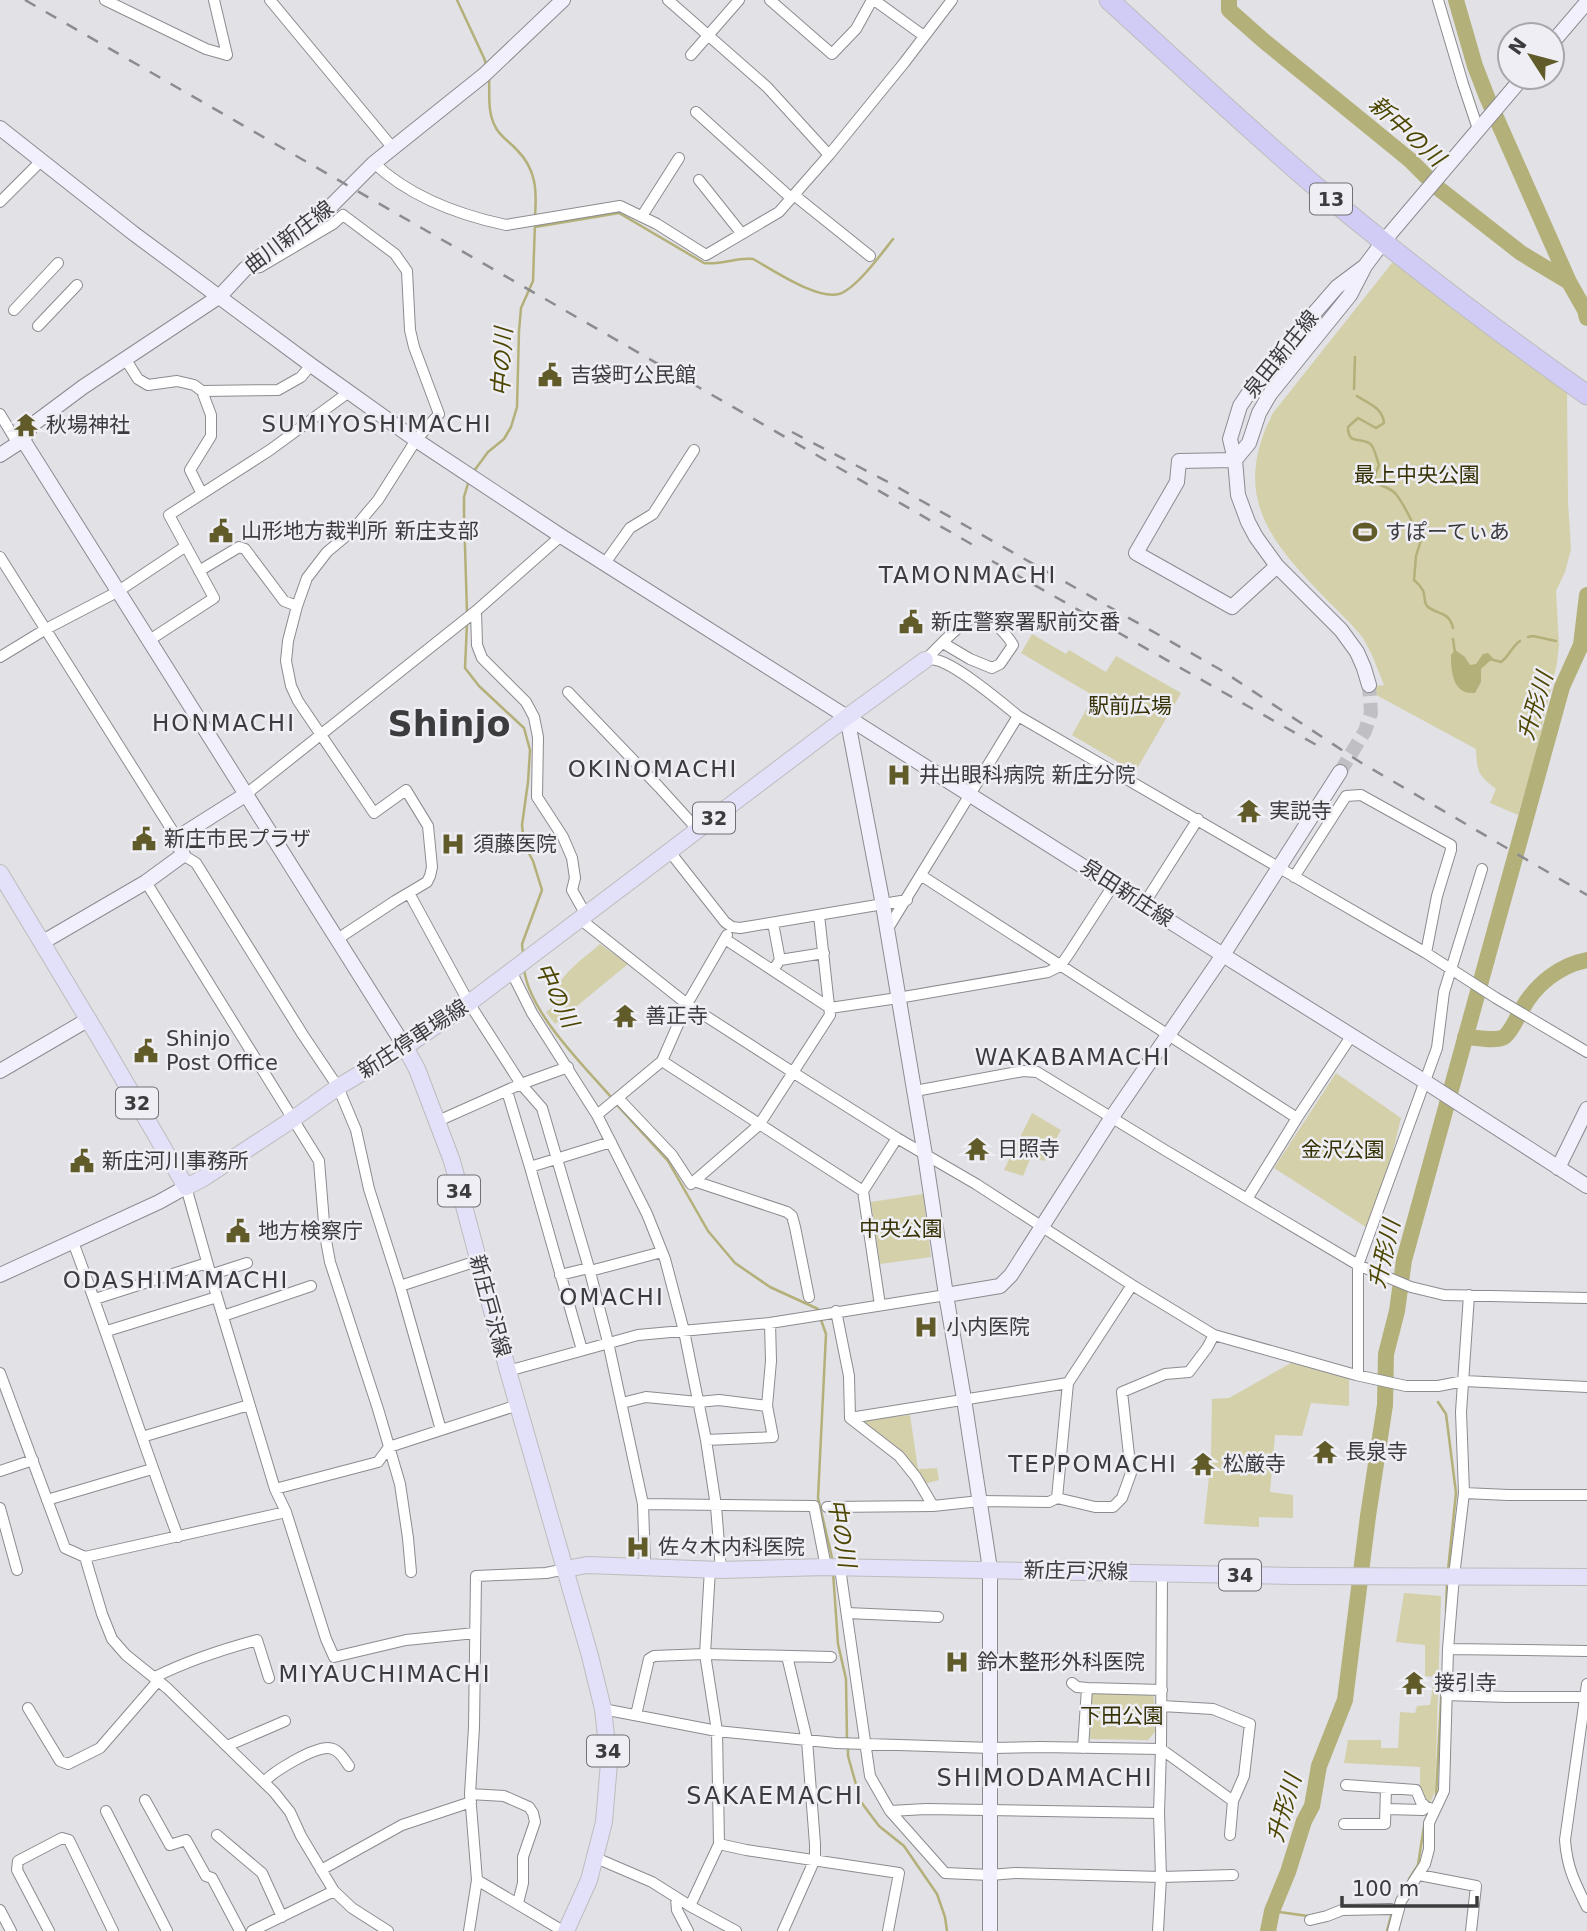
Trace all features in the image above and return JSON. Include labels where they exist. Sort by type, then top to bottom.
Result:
[{"type":"highway","name":"13","points":[[1109,0],[1293,166],[1383,242],[1587,395]]},
{"type":"main road","name":"新庄停車場線","points":[[186,1187],[469,1003],[925,660]]},
{"type":"main road","name":"32","points":[[0,873],[89,1019],[186,1187]]},
{"type":"main road","name":"新庄戸沢線","points":[[405,1047],[417,1069],[452,1161],[477,1261],[566,1569],[603,1709],[608,1742],[604,1822],[582,1900],[565,1931]]},
{"type":"main road","name":"新庄戸沢線","points":[[566,1569],[587,1566],[715,1569],[833,1567],[1318,1576],[1587,1577]]},
{"type":"street","points":[[105,0],[206,49],[227,54],[214,0]]},
{"type":"street","points":[[270,0],[392,147]]},
{"type":"street","name":"曲川新庄線","points":[[0,455],[20,442],[32,425],[83,387],[220,296],[245,269],[272,247],[321,216],[374,163],[484,75],[563,0]]},
{"type":"street","points":[[668,0],[767,88],[829,155]]},
{"type":"street","points":[[691,55],[739,0]]},
{"type":"street","points":[[770,0],[832,54],[856,29],[873,0],[924,36]]},
{"type":"street","points":[[374,163],[388,176],[438,204],[488,221],[506,225],[620,206],[642,216],[706,255],[779,212],[829,155],[952,0]]},
{"type":"street","points":[[1438,0],[1462,84],[1480,126]]},
{"type":"street","points":[[1566,27],[1587,2]]},
{"type":"street","name":"泉田新庄線","points":[[1369,685],[1357,652],[1341,630],[1277,566],[1256,537],[1238,495],[1230,439],[1240,406],[1279,352],[1337,287],[1365,265],[1510,91]]},
{"type":"street","points":[[696,112],[793,196],[870,256]]},
{"type":"street","name":"泉田新庄線","points":[[0,128],[133,233],[416,440],[561,536],[1587,1186]]},
{"type":"street","points":[[642,216],[679,158]]},
{"type":"street","points":[[0,202],[41,160]]},
{"type":"street","points":[[699,180],[742,234]]},
{"type":"street","points":[[245,269],[260,267],[342,215],[395,254],[407,271],[410,330],[439,414],[416,440],[378,500],[351,532],[327,552],[307,578],[288,641],[286,661],[294,694],[320,737],[373,813],[406,790],[428,826],[432,867],[427,882],[336,940]]},
{"type":"street","points":[[14,310],[58,263]]},
{"type":"street","points":[[38,326],[76,285]]},
{"type":"street","points":[[126,360],[138,379],[148,385],[177,381],[194,385],[202,391],[211,415],[211,436],[190,470],[202,494]]},
{"type":"street","points":[[202,391],[278,390],[301,377],[311,365]]},
{"type":"street","points":[[148,641],[214,598],[169,515],[270,450],[349,393]]},
{"type":"street","points":[[0,414],[117,592],[405,1047]]},
{"type":"street","points":[[605,563],[630,528],[653,514],[694,450]]},
{"type":"street","points":[[1235,460],[1179,461],[1177,482],[1136,553],[1232,607],[1277,566]]},
{"type":"street","points":[[177,838],[245,795],[320,737],[474,612],[561,536]]},
{"type":"street","points":[[0,657],[46,629],[117,592],[186,546]]},
{"type":"street","points":[[199,571],[239,547],[245,549],[284,601],[297,606]]},
{"type":"street","points":[[0,557],[177,838],[183,855],[196,863],[338,1087],[356,1130],[369,1189],[441,1430]]},
{"type":"street","points":[[474,612],[477,645],[482,658],[526,702],[534,717],[538,737],[537,797],[563,837],[572,858],[575,878],[572,890],[583,917],[687,1004],[1214,1335],[1406,1386],[1438,1386],[1464,1381],[1587,1387]]},
{"type":"street","points":[[925,660],[943,643],[974,617],[989,620],[1009,637],[1013,645],[1000,664],[992,668],[943,643]]},
{"type":"street","points":[[925,660],[934,659],[946,664],[1018,716],[1426,953],[1587,1052]]},
{"type":"street","points":[[568,692],[698,830]]},
{"type":"street","points":[[887,930],[1018,716]]},
{"type":"street","points":[[847,717],[915,1091],[990,1569],[990,1931]]},
{"type":"street","points":[[508,1371],[638,1335],[770,1323],[1000,1286],[1011,1275],[1112,1117],[1223,955],[1340,772]]},
{"type":"street","points":[[1294,877],[1346,796],[1352,794],[1361,794],[1451,845],[1437,896],[1426,953]]},
{"type":"street","points":[[1144,904],[1198,819]]},
{"type":"street","points":[[670,852],[725,922],[732,927],[773,923],[907,900]]},
{"type":"street","points":[[43,942],[146,882],[183,855]]},
{"type":"street","points":[[1358,1375],[1362,1266],[1437,1048],[1444,992],[1454,971],[1482,869]]},
{"type":"street","points":[[922,876],[1297,1118]]},
{"type":"street","points":[[146,882],[318,1161],[330,1262],[400,1485],[411,1572]]},
{"type":"street","points":[[725,939],[830,1008],[1048,972],[1060,966],[1114,884]]},
{"type":"street","points":[[409,893],[469,1003],[521,1084],[542,1108],[589,1270],[622,1403],[643,1504],[645,1566]]},
{"type":"street","points":[[616,1101],[672,1155],[691,1184],[759,1125],[830,1015],[819,915]]},
{"type":"street","points":[[773,923],[780,960],[773,970]]},
{"type":"street","points":[[597,1115],[662,1061],[687,1004],[732,927]]},
{"type":"street","points":[[780,960],[824,953]]},
{"type":"street","points":[[519,964],[532,1013],[597,1115],[647,1214],[662,1252],[684,1331],[706,1440],[716,1506],[715,1569],[705,1654],[718,1731],[719,1844],[690,1906]]},
{"type":"street","points":[[0,1071],[89,1019]]},
{"type":"street","points":[[1247,1199],[1352,1035]]},
{"type":"street","points":[[662,1061],[863,1191]]},
{"type":"street","points":[[438,1121],[521,1084],[568,1067]]},
{"type":"street","points":[[915,1091],[1023,1071],[1037,1072],[1362,1266],[1411,1287],[1444,1295],[1587,1298]]},
{"type":"street","points":[[507,1091],[582,1350]]},
{"type":"street","points":[[1558,1168],[1587,1109]]},
{"type":"street","points":[[880,1305],[863,1191],[897,1138]]},
{"type":"street","points":[[530,1167],[611,1142]]},
{"type":"street","points":[[694,1181],[788,1212],[792,1216],[809,1297]]},
{"type":"street","points":[[0,1275],[186,1187],[275,1489],[286,1512],[334,1657],[406,1640],[475,1633]]},
{"type":"street","points":[[73,1242],[178,1536]]},
{"type":"street","points":[[560,1275],[662,1252]]},
{"type":"street","points":[[400,1286],[477,1261]]},
{"type":"street","points":[[95,1299],[208,1269],[247,1263]]},
{"type":"street","points":[[1057,1498],[1068,1383],[1132,1285]]},
{"type":"street","points":[[223,1316],[311,1286]]},
{"type":"street","points":[[1387,1809],[1431,1808],[1442,1798],[1445,1781],[1449,1576],[1464,1493],[1461,1412],[1469,1295]]},
{"type":"street","points":[[107,1332],[217,1297]]},
{"type":"street","points":[[831,1312],[849,1376],[850,1418]]},
{"type":"street","points":[[706,1440],[773,1437],[767,1406],[771,1361],[770,1323]]},
{"type":"street","points":[[827,1507],[933,1506],[980,1501],[1049,1502],[1057,1498],[1096,1507],[1113,1507],[1122,1498],[1130,1473],[1122,1392],[1166,1374],[1189,1372],[1214,1335]]},
{"type":"street","points":[[0,1373],[65,1548],[85,1557],[286,1512]]},
{"type":"street","points":[[850,1418],[1068,1383]]},
{"type":"street","points":[[622,1403],[646,1397],[698,1402],[719,1400],[767,1406]]},
{"type":"street","points":[[142,1437],[249,1405]]},
{"type":"street","points":[[275,1489],[378,1462],[389,1447],[518,1405]]},
{"type":"street","points":[[850,1418],[899,1457],[916,1477],[933,1506]]},
{"type":"street","points":[[0,1471],[33,1460]]},
{"type":"street","points":[[47,1500],[152,1469]]},
{"type":"street","points":[[1464,1493],[1587,1495]]},
{"type":"street","points":[[643,1504],[814,1506],[847,1613],[862,1743],[870,1776],[890,1811],[945,1872],[1161,1877],[1233,1875]]},
{"type":"street","points":[[0,1508],[17,1570]]},
{"type":"street","points":[[85,1557],[112,1639],[274,1792],[290,1812],[334,1891],[352,1908],[388,1931]]},
{"type":"street","points":[[469,1931],[477,1880],[471,1798],[475,1576],[546,1573],[566,1569]]},
{"type":"street","points":[[1158,1931],[1161,1877],[1158,1813],[1162,1706],[1162,1572]]},
{"type":"street","points":[[847,1613],[938,1617]]},
{"type":"street","points":[[28,1709],[60,1761],[68,1764],[100,1748],[156,1679],[188,1661],[257,1640],[269,1678]]},
{"type":"street","points":[[1448,1649],[1587,1651]]},
{"type":"street","points":[[636,1715],[649,1659],[654,1656],[705,1654],[831,1657]]},
{"type":"street","points":[[783,1931],[815,1859],[807,1740],[788,1656]]},
{"type":"street","points":[[1072,1683],[1077,1688],[1162,1690]]},
{"type":"street","points":[[1587,1684],[1565,1840],[1566,1860],[1587,1908]]},
{"type":"street","points":[[1083,1748],[1087,1688]]},
{"type":"street","points":[[1446,1695],[1586,1697]]},
{"type":"street","points":[[1162,1706],[1213,1709],[1250,1724],[1244,1776],[1233,1801],[1230,1835]]},
{"type":"street","points":[[603,1709],[718,1731],[836,1743],[992,1748],[1161,1749],[1233,1801]]},
{"type":"street","points":[[227,1746],[285,1721]]},
{"type":"street","points":[[264,1782],[272,1773],[290,1763],[327,1748],[335,1750],[349,1766]]},
{"type":"street","points":[[1346,1785],[1416,1790],[1421,1802],[1431,1808]]},
{"type":"street","points":[[1344,1824],[1385,1824],[1386,1788]]},
{"type":"street","points":[[321,1870],[401,1825],[471,1798],[504,1796],[528,1807],[535,1822],[523,1857],[523,1883],[517,1903]]},
{"type":"street","points":[[145,1800],[170,1845],[186,1840],[206,1875],[212,1878],[240,1931]]},
{"type":"street","points":[[1393,1931],[1401,1901],[1419,1875],[1429,1849],[1431,1808]]},
{"type":"street","points":[[890,1811],[937,1809],[1158,1813]]},
{"type":"street","points":[[106,1811],[167,1931]]},
{"type":"street","points":[[217,1835],[262,1873],[282,1917]]},
{"type":"street","points":[[49,1931],[17,1870],[18,1861],[62,1838],[69,1840],[113,1931]]},
{"type":"street","points":[[719,1844],[899,1873],[888,1931]]},
{"type":"street","points":[[596,1858],[652,1882],[736,1931]]},
{"type":"street","points":[[1419,1875],[1476,1886],[1471,1931]]},
{"type":"street","points":[[477,1880],[565,1931]]},
{"type":"street","points":[[252,1931],[334,1891]]},
{"type":"street","points":[[677,1898],[677,1910],[688,1931]]},
{"type":"street","points":[[1310,1920],[1342,1910],[1391,1909]]},
{"type":"street","points":[[0,1910],[11,1931]]},
{"type":"green space","name":"最上中央公園","points":[[1392,263],[1398,263],[1567,393],[1571,549],[1556,591],[1559,645],[1557,663],[1533,765],[1518,815],[1490,803],[1496,789],[1480,772],[1476,749],[1367,690],[1368,687],[1384,685],[1363,638],[1287,556],[1262,514],[1256,492],[1256,468],[1261,442],[1273,413]]},
{"type":"green space","name":"駅前広場","points":[[1032,634],[1066,654],[1069,650],[1106,672],[1116,656],[1181,693],[1135,772],[1072,735],[1094,696],[1021,653]]},
{"type":"green space","points":[[600,944],[628,964],[555,1024],[546,1012],[553,1007],[558,987],[569,971]]},
{"type":"green space","name":"金沢公園","points":[[1336,1073],[1401,1118],[1377,1217],[1369,1229],[1274,1168]]},
{"type":"green space","points":[[1032,1113],[1061,1130],[1044,1161],[1031,1157],[1023,1176],[1004,1170]]},
{"type":"green space","name":"中央公園","points":[[923,1194],[931,1257],[880,1264],[871,1202]]},
{"type":"green space","points":[[1291,1363],[1349,1376],[1349,1406],[1311,1403],[1302,1436],[1275,1435],[1270,1492],[1293,1495],[1293,1518],[1259,1517],[1259,1527],[1204,1524],[1211,1458],[1212,1399],[1229,1398]]},
{"type":"green space","points":[[910,1415],[918,1469],[937,1468],[939,1480],[924,1484],[861,1424],[861,1420]]},
{"type":"green space","points":[[1404,1593],[1441,1596],[1435,1791],[1430,1803],[1424,1799],[1420,1788],[1420,1767],[1344,1763],[1348,1740],[1381,1740],[1381,1748],[1398,1748],[1400,1712],[1415,1713],[1417,1706],[1430,1705],[1434,1677],[1425,1676],[1425,1645],[1396,1642]]},
{"type":"green space","name":"下田公園","points":[[1091,1691],[1148,1693],[1154,1697],[1155,1732],[1148,1740],[1090,1739]]},
{"type":"shaded area","points":[[1455,650],[1465,657],[1470,665],[1476,664],[1483,654],[1488,653],[1493,658],[1481,669],[1481,682],[1475,693],[1462,690],[1455,681],[1451,655]]},
{"type":"waterway","name":"中の川","points":[[457,0],[487,67]]},
{"type":"waterway","name":"新中の川","points":[[1229,0],[1229,10],[1410,160],[1438,188],[1521,253],[1569,282]]},
{"type":"waterway","name":"升形川","points":[[1456,0],[1487,97],[1587,318]]},
{"type":"waterway","name":"中の川","points":[[489,77],[492,120],[497,130],[523,157],[532,172],[536,197],[535,216]]},
{"type":"waterway","points":[[535,227],[619,213],[704,263],[753,259],[795,283],[830,295],[846,291],[853,285],[893,239]]},
{"type":"waterway","name":"中の川","points":[[474,471],[488,452],[504,439],[517,407],[521,308],[533,281],[535,223]]},
{"type":"waterway","points":[[1354,389],[1355,357]]},
{"type":"waterway","points":[[1357,396],[1378,410],[1384,423],[1376,428],[1358,418],[1348,427],[1348,433],[1355,440],[1365,441],[1373,447],[1379,465],[1375,481],[1395,493],[1421,540],[1416,556],[1414,580],[1423,591],[1427,606],[1449,618],[1453,628]]},
{"type":"waterway","name":"中の川","points":[[467,613],[464,497],[469,480]]},
{"type":"waterway","name":"升形川","points":[[1268,1931],[1272,1911],[1304,1821],[1312,1806],[1319,1766],[1345,1700],[1385,1405],[1386,1354],[1397,1311],[1404,1260],[1562,687],[1581,645],[1587,595]]},
{"type":"waterway","name":"中の川","points":[[467,623],[465,668],[479,686],[524,728],[530,750],[522,825],[524,844],[533,861],[542,890],[522,944],[523,954]]},
{"type":"waterway","points":[[1528,637],[1556,641]]},
{"type":"waterway","points":[[1453,639],[1455,653]]},
{"type":"waterway","points":[[1490,659],[1501,662],[1520,641]]},
{"type":"waterway","points":[[1465,1037],[1504,1037],[1542,984],[1567,966],[1587,960]]},
{"type":"waterway","name":"中の川","points":[[524,968],[535,1002],[558,1037],[611,1097]]},
{"type":"waterway","name":"中の川","points":[[617,1105],[668,1161],[708,1231],[735,1263],[770,1287],[818,1309],[819,1313]]},
{"type":"waterway","name":"中の川","points":[[821,1320],[826,1334],[818,1498],[833,1562]]},
{"type":"waterway","points":[[1438,1402],[1446,1414],[1456,1493],[1448,1570]]},
{"type":"waterway","name":"中の川","points":[[833,1572],[838,1644],[846,1679],[847,1740]]},
{"type":"waterway","points":[[1446,1612],[1447,1583]]},
{"type":"waterway","points":[[1436,1797],[1442,1681]]},
{"type":"waterway","name":"中の川","points":[[848,1746],[848,1756],[861,1802],[879,1826],[904,1846],[937,1894],[947,1931]]},
{"type":"waterway","points":[[1409,1879],[1418,1865],[1424,1826]]},
{"type":"waterway","points":[[1272,1911],[1308,1916]]},
{"type":"waterway","points":[[1387,1931],[1392,1912]]},
{"type":"tunnel","points":[[1340,772],[1365,731],[1371,713],[1369,685]]},
{"type":"railway","points":[[25,0],[980,549]]},
{"type":"railway","points":[[792,432],[890,483],[1221,670],[1360,762],[1587,895]]},
{"type":"railway","points":[[992,561],[1320,747]]},
{"type":"place","name":"吉袋町公民館","points":[[550,375]]},
{"type":"place","name":"秋場神社","points":[[26,425]]},
{"type":"place","name":"山形地方裁判所 新庄支部","points":[[221,531]]},
{"type":"place","name":"すぽーてぃあ","points":[[1365,532]]},
{"type":"place","name":"新庄警察署駅前交番","points":[[911,622]]},
{"type":"place","name":"井出眼科病院 新庄分院","points":[[899,775]]},
{"type":"place","name":"実説寺","points":[[1249,811]]},
{"type":"place","name":"新庄市民プラザ","points":[[144,839]]},
{"type":"place","name":"須藤医院","points":[[453,844]]},
{"type":"place","name":"善正寺","points":[[625,1016]]},
{"type":"place","name":"Shinjo Post Office","points":[[146,1051]]},
{"type":"place","name":"日照寺","points":[[977,1149]]},
{"type":"place","name":"新庄河川事務所","points":[[82,1161]]},
{"type":"place","name":"地方検察庁","points":[[238,1231]]},
{"type":"place","name":"小内医院","points":[[926,1327]]},
{"type":"place","name":"長泉寺","points":[[1325,1452]]},
{"type":"place","name":"松厳寺","points":[[1203,1464]]},
{"type":"place","name":"佐々木内科医院","points":[[638,1547]]},
{"type":"place","name":"鈴木整形外科医院","points":[[957,1662]]},
{"type":"place","name":"接引寺","points":[[1414,1683]]},
{"type":"district","name":"SUMIYOSHIMACHI","points":[[377,424]]},
{"type":"district","name":"TAMONMACHI","points":[[968,575]]},
{"type":"district","name":"HONMACHI","points":[[224,723]]},
{"type":"district","name":"Shinjo","points":[[449,724]]},
{"type":"district","name":"OKINOMACHI","points":[[653,769]]},
{"type":"district","name":"WAKABAMACHI","points":[[1073,1057]]},
{"type":"district","name":"ODASHIMAMACHI","points":[[176,1280]]},
{"type":"district","name":"OMACHI","points":[[612,1297]]},
{"type":"district","name":"TEPPOMACHI","points":[[1093,1464]]},
{"type":"district","name":"MIYAUCHIMACHI","points":[[385,1674]]},
{"type":"district","name":"SHIMODAMACHI","points":[[1045,1778]]},
{"type":"district","name":"SAKAEMACHI","points":[[775,1796]]}]
